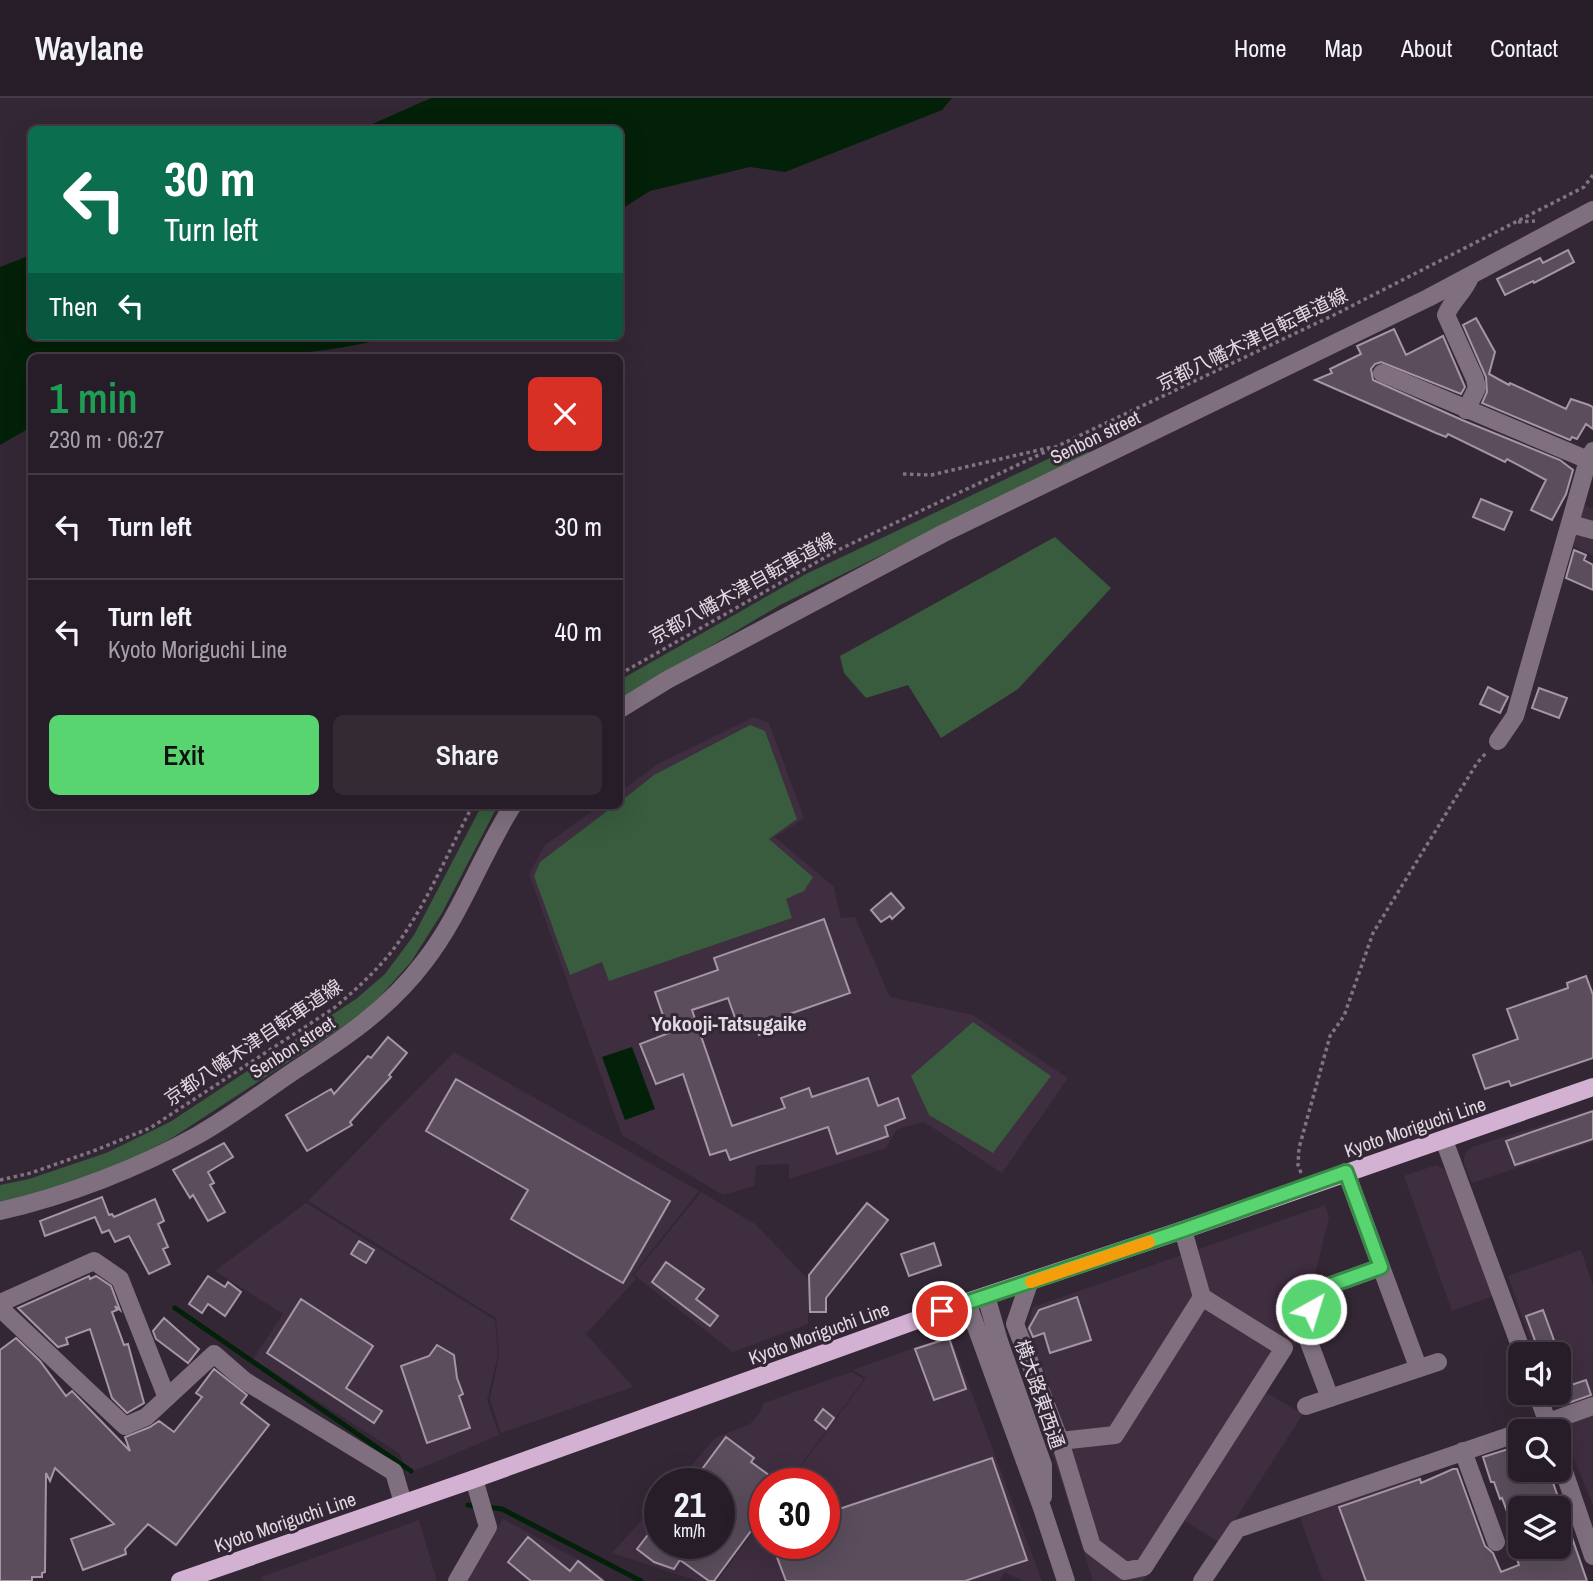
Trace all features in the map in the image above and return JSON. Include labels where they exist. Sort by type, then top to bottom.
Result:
[{"type":"main road","name":"Kyoto Moriguchi Line","points":[[180,1581],[402,1503],[476,1487],[967,1302],[1029,1283],[1593,1087]]},
{"type":"street","name":"Senbon street","points":[[623,707],[667,680],[942,534],[1471,275],[1593,210]]},
{"type":"street","points":[[1466,410],[1477,388],[1446,315],[1449,307],[1466,289],[1471,275]]},
{"type":"street","points":[[1382,373],[1466,410],[1590,455],[1515,716],[1499,741]]},
{"type":"street","points":[[1571,524],[1593,530]]},
{"type":"street","name":"Senbon street","points":[[0,1211],[64,1193],[136,1165],[198,1135],[356,1030],[394,998],[426,961],[449,925],[511,809]]},
{"type":"street","points":[[1444,1140],[1519,1342]]},
{"type":"street","points":[[1346,1172],[1418,1367]]},
{"type":"street","points":[[1029,1283],[1015,1324],[1060,1441],[1092,1546],[1125,1571],[1144,1567],[1284,1348],[1202,1297],[1183,1230]]},
{"type":"street","points":[[167,1398],[120,1279],[94,1261],[0,1305],[125,1426],[146,1418],[214,1354],[245,1381],[394,1472],[402,1503]]},
{"type":"street","points":[[1330,1398],[1304,1329],[1317,1290],[1381,1267]]},
{"type":"street","name":"横大路東西通","points":[[986,1296],[1043,1465],[1042,1508]]},
{"type":"street","points":[[1060,1441],[1115,1435],[1202,1297]]},
{"type":"street","name":"横大路東西通","points":[[967,1302],[1066,1581]]},
{"type":"street","points":[[1306,1406],[1438,1362]]},
{"type":"street","points":[[1566,1419],[1593,1406]]},
{"type":"street","points":[[1202,1581],[1237,1529],[1508,1436]]},
{"type":"street","points":[[1463,1451],[1496,1542]]},
{"type":"street","points":[[1568,1482],[1593,1556]]},
{"type":"street","points":[[457,1581],[488,1527],[476,1487]]},
{"type":"path","name":"京都八幡木津自転車道線","points":[[623,672],[677,639],[838,550],[1346,309],[1584,187],[1593,175]]},
{"type":"path","points":[[903,474],[931,475],[1062,445],[1096,443]]},
{"type":"path","points":[[1306,1186],[1298,1166],[1299,1148],[1330,1036],[1344,1016],[1373,933],[1477,763],[1499,741]]},
{"type":"path","name":"京都八幡木津自転車道線","points":[[0,1180],[31,1173],[150,1128],[334,1008],[370,975],[406,932],[471,809]]},
{"type":"shaded area","points":[[431,98],[952,98],[942,110],[785,172],[750,167],[650,191],[623,208],[623,126],[368,126]]},
{"type":"shaded area","points":[[28,256],[28,340],[378,340],[284,354],[28,354],[28,429],[0,445],[0,267]]},
{"type":"shaded area","points":[[1084,450],[1090,453],[780,605],[623,698],[623,678],[806,574],[1050,458]]},
{"type":"shaded area","points":[[1583,505],[1593,509],[1593,555],[1573,546]]},
{"type":"shaded area","points":[[1055,537],[1111,588],[1018,689],[941,738],[908,685],[866,698],[844,673],[840,656]]},
{"type":"shaded area","points":[[754,717],[769,723],[804,818],[775,837],[834,887],[841,918],[855,917],[890,997],[973,1015],[1068,1078],[1002,1173],[924,1122],[897,1129],[886,1148],[789,1179],[789,1164],[756,1165],[754,1186],[723,1195],[622,1135],[529,874],[545,845],[595,809],[623,809],[623,790],[658,764]]},
{"type":"shaded area","points":[[750,725],[765,731],[797,819],[769,839],[813,877],[804,891],[786,899],[792,918],[609,981],[602,962],[570,975],[534,876],[540,862],[610,809],[623,809],[623,800],[654,775]]},
{"type":"shaded area","points":[[480,809],[496,809],[442,913],[411,962],[367,1011],[172,1138],[113,1169],[0,1206],[0,1185],[29,1179],[106,1153],[170,1122],[356,999],[385,974],[414,935]]},
{"type":"shaded area","points":[[973,1022],[1051,1076],[993,1153],[929,1115],[911,1076]]},
{"type":"shaded area","points":[[632,1047],[655,1109],[625,1120],[602,1057]]},
{"type":"shaded area","points":[[454,1052],[699,1191],[632,1275],[636,1279],[586,1334],[633,1387],[501,1433],[490,1400],[499,1355],[496,1318],[308,1201]]},
{"type":"shaded area","points":[[1593,1109],[1593,1142],[1472,1183],[1464,1165],[1464,1158],[1472,1147]]},
{"type":"shaded area","points":[[1436,1165],[1449,1172],[1493,1296],[1452,1311],[1404,1176]]},
{"type":"shaded area","points":[[701,1192],[755,1224],[808,1279],[808,1324],[733,1352],[634,1275]]},
{"type":"shaded area","points":[[306,1203],[495,1320],[498,1355],[487,1400],[499,1435],[407,1474],[400,1454],[253,1359],[283,1314],[215,1271]]},
{"type":"shaded area","points":[[1325,1205],[1329,1217],[1299,1340],[1265,1392],[1303,1414],[1220,1543],[1184,1520],[1143,1581],[1093,1581],[1020,1352],[1033,1307]]},
{"type":"shaded area","points":[[1581,1250],[1593,1286],[1593,1398],[1564,1409],[1557,1405],[1571,1405],[1571,1342],[1531,1342],[1508,1276]]},
{"type":"shaded area","points":[[950,1335],[1042,1581],[1023,1581],[1005,1572],[1000,1581],[717,1581],[749,1538],[749,1559],[840,1559],[840,1468],[800,1468],[866,1378],[853,1370]]},
{"type":"shaded area","points":[[851,1372],[864,1379],[799,1468],[749,1468],[749,1535],[735,1554],[735,1468],[689,1468],[715,1438],[750,1424],[764,1403]]},
{"type":"shaded area","points":[[1593,1415],[1593,1505],[1571,1452],[1572,1423]]},
{"type":"shaded area","points":[[1420,1475],[1459,1581],[1323,1581],[1300,1518]]},
{"type":"shaded area","points":[[644,1518],[644,1559],[731,1559],[715,1581],[698,1581],[612,1553]]},
{"type":"shaded area","points":[[503,1519],[586,1564],[607,1581],[463,1581]]},
{"type":"shaded area","points":[[419,1520],[437,1581],[263,1581],[261,1577]]},
{"type":"building","points":[[1568,250],[1574,262],[1505,295],[1497,279],[1540,258],[1543,263]]},
{"type":"building","points":[[1476,318],[1495,352],[1489,374],[1566,409],[1571,399],[1593,407],[1593,429],[1586,424],[1577,439],[1572,437],[1570,440],[1482,403],[1487,392],[1486,377],[1463,325]]},
{"type":"building","points":[[1394,329],[1406,355],[1443,336],[1465,387],[1461,394],[1381,362],[1371,369],[1373,380],[1560,460],[1573,470],[1566,494],[1552,520],[1531,510],[1546,480],[1507,459],[1505,462],[1448,434],[1446,437],[1436,433],[1315,380],[1332,373],[1330,369],[1361,354],[1357,346]]},
{"type":"building","points":[[1481,499],[1512,512],[1504,530],[1473,517]]},
{"type":"building","points":[[1574,550],[1586,555],[1584,560],[1593,565],[1593,590],[1566,578]]},
{"type":"building","points":[[1488,687],[1508,697],[1500,713],[1480,704]]},
{"type":"building","points":[[1539,688],[1567,698],[1559,718],[1532,708]]},
{"type":"building","points":[[891,893],[904,908],[892,919],[890,916],[881,922],[871,910]]},
{"type":"building","points":[[824,919],[850,993],[784,1016],[787,1026],[759,1035],[756,1026],[740,1032],[728,998],[692,1010],[732,1126],[785,1108],[781,1098],[809,1088],[812,1097],[868,1078],[878,1106],[898,1098],[905,1118],[885,1126],[888,1136],[837,1154],[828,1127],[730,1160],[726,1150],[710,1155],[683,1074],[656,1084],[640,1044],[669,1033],[655,992],[718,970],[714,958]]},
{"type":"building","points":[[1586,976],[1593,995],[1593,1058],[1511,1086],[1509,1081],[1485,1089],[1473,1055],[1518,1039],[1507,1009],[1568,988],[1567,983]]},
{"type":"building","points":[[388,1037],[407,1053],[389,1075],[391,1077],[350,1122],[352,1125],[307,1151],[286,1115],[331,1089],[334,1094],[368,1056],[371,1058]]},
{"type":"building","points":[[456,1079],[670,1201],[623,1283],[511,1219],[528,1190],[426,1131]]},
{"type":"building","points":[[1593,1111],[1593,1139],[1515,1165],[1506,1141]]},
{"type":"building","points":[[224,1143],[233,1157],[208,1172],[214,1183],[210,1185],[225,1212],[208,1221],[193,1195],[190,1198],[173,1170]]},
{"type":"building","points":[[102,1197],[109,1215],[114,1217],[155,1199],[164,1221],[158,1224],[168,1247],[163,1249],[170,1264],[149,1274],[129,1236],[115,1242],[109,1230],[102,1233],[95,1217],[45,1236],[40,1221]]},
{"type":"building","points":[[867,1203],[888,1220],[826,1298],[826,1312],[810,1312],[809,1275]]},
{"type":"building","points":[[359,1241],[374,1250],[366,1263],[351,1254]]},
{"type":"building","points":[[934,1243],[941,1265],[909,1276],[901,1254]]},
{"type":"building","points":[[666,1262],[704,1289],[696,1299],[718,1316],[710,1326],[652,1282]]},
{"type":"building","points":[[89,1276],[90,1279],[96,1276],[111,1286],[120,1310],[115,1306],[117,1310],[112,1312],[124,1345],[128,1344],[144,1403],[127,1413],[112,1398],[90,1329],[66,1338],[68,1344],[58,1347],[18,1308]]},
{"type":"building","points":[[208,1276],[225,1287],[228,1282],[241,1292],[225,1316],[208,1304],[202,1313],[189,1304]]},
{"type":"building","points":[[1077,1297],[1091,1340],[1050,1353],[1044,1333],[1033,1337],[1029,1328],[1039,1310]]},
{"type":"building","points":[[301,1299],[373,1346],[346,1388],[382,1411],[374,1423],[267,1353]]},
{"type":"building","points":[[1543,1310],[1555,1342],[1536,1342],[1526,1316]]},
{"type":"building","points":[[164,1318],[199,1349],[188,1363],[156,1339],[153,1331]]},
{"type":"building","points":[[16,1338],[40,1361],[66,1396],[72,1391],[130,1451],[125,1437],[159,1421],[174,1432],[202,1397],[196,1393],[214,1369],[247,1395],[241,1403],[269,1425],[176,1545],[148,1524],[125,1549],[126,1554],[83,1570],[71,1539],[114,1524],[55,1468],[50,1481],[46,1473],[45,1572],[42,1577],[32,1577],[32,1581],[0,1581],[0,1350]]},
{"type":"building","points":[[949,1338],[966,1389],[934,1400],[915,1349]]},
{"type":"building","points":[[437,1345],[454,1355],[457,1378],[463,1394],[459,1396],[470,1428],[427,1443],[401,1366],[429,1356]]},
{"type":"building","points":[[1586,1380],[1591,1395],[1571,1402],[1571,1385]]},
{"type":"building","points":[[823,1409],[834,1418],[826,1429],[815,1420]]},
{"type":"building","points":[[726,1437],[754,1458],[751,1462],[759,1468],[749,1468],[749,1534],[735,1553],[735,1468],[703,1468]]},
{"type":"building","points":[[1508,1449],[1508,1482],[1553,1482],[1558,1496],[1508,1496],[1508,1514],[1494,1482],[1491,1482],[1483,1457]]},
{"type":"building","points":[[992,1458],[1027,1560],[965,1581],[786,1581],[778,1559],[840,1559],[840,1509]]},
{"type":"building","points":[[1457,1469],[1485,1546],[1493,1553],[1501,1572],[1519,1565],[1517,1559],[1571,1559],[1571,1535],[1587,1581],[1366,1581],[1339,1507],[1420,1479],[1421,1483]]},
{"type":"building","points":[[528,1537],[570,1571],[578,1561],[603,1581],[531,1581],[508,1562]]},
{"type":"building","points":[[644,1540],[644,1554],[637,1549]]},
{"type":"building","points":[[650,1559],[730,1559],[714,1581],[709,1581],[680,1560],[674,1569]]},
{"type":"waterway","points":[[175,1308],[411,1471]]},
{"type":"waterway","points":[[468,1505],[502,1509],[641,1581]]},
{"type":"slow traffic","points":[[1031,1282],[1149,1242]]},
{"type":"district","name":"Yokooji-Tatsugaike","points":[[729,1023]]},
{"type":"route","points":[[942,1311],[1346,1172],[1381,1267],[1317,1290],[1311,1309]]}]
